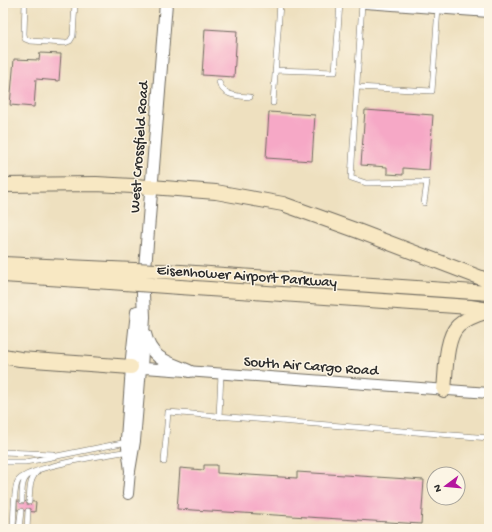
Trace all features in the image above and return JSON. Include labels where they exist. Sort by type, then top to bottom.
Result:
[{"type":"main road","points":[[3,185],[96,184],[151,187],[216,192],[283,204],[489,281]]},
{"type":"main road","name":"Eisenhower Airport Parkway","points":[[3,264],[111,275],[180,287],[470,307],[489,310]]},
{"type":"main road","name":"Eisenhower Airport Parkway","points":[[3,275],[111,275],[181,272],[489,293]]},
{"type":"main road","points":[[444,390],[448,351],[452,336],[457,326],[465,320],[489,310]]},
{"type":"main road","points":[[3,356],[20,359],[136,368]]},
{"type":"street","name":"West Crossfield Road","points":[[128,494],[136,368],[143,322],[143,294],[166,3]]},
{"type":"street","points":[[364,3],[438,8],[451,6],[489,12]]},
{"type":"street","name":"West Crossfield Road","points":[[136,368],[136,317],[143,294]]},
{"type":"street","points":[[143,322],[148,342],[154,353],[162,360],[188,371]]},
{"type":"street","name":"South Air Cargo Road","points":[[136,368],[489,393]]},
{"type":"lane","points":[[25,3],[25,39],[30,41],[65,43],[70,41],[73,36],[75,3]]},
{"type":"lane","points":[[273,103],[280,3]]},
{"type":"lane","points":[[275,70],[334,72],[340,3]]},
{"type":"lane","points":[[364,3],[351,178],[366,183],[427,182],[424,203]]},
{"type":"lane","points":[[357,87],[432,92],[438,8]]},
{"type":"lane","points":[[219,82],[220,87],[231,95],[250,96]]},
{"type":"lane","points":[[219,416],[221,374]]},
{"type":"lane","points":[[164,462],[168,412],[489,438]]},
{"type":"lane","points":[[3,462],[25,462],[62,455],[130,447]]},
{"type":"lane","points":[[13,529],[18,480],[24,475],[42,468],[130,447]]},
{"type":"lane","points":[[3,452],[62,455]]},
{"type":"lane","points":[[22,501],[24,481],[26,477],[42,468]]},
{"type":"lane","points":[[29,502],[32,477],[42,468]]},
{"type":"lane","points":[[19,529],[21,510]]},
{"type":"lane","points":[[27,529],[28,511]]},
{"type":"building","points":[[205,29],[237,31],[234,77],[202,75]]},
{"type":"building","points":[[40,53],[61,54],[59,81],[36,79],[34,107],[10,105],[14,59],[39,60]]},
{"type":"building","points":[[365,110],[433,115],[429,170],[403,168],[403,175],[387,174],[387,167],[361,165]]},
{"type":"building","points":[[269,112],[315,115],[312,161],[266,158]]},
{"type":"building","points":[[204,465],[217,465],[217,473],[297,478],[297,472],[424,480],[421,524],[177,509],[180,468],[204,470]]},
{"type":"building","points":[[17,501],[36,502],[35,512],[17,510]]}]
